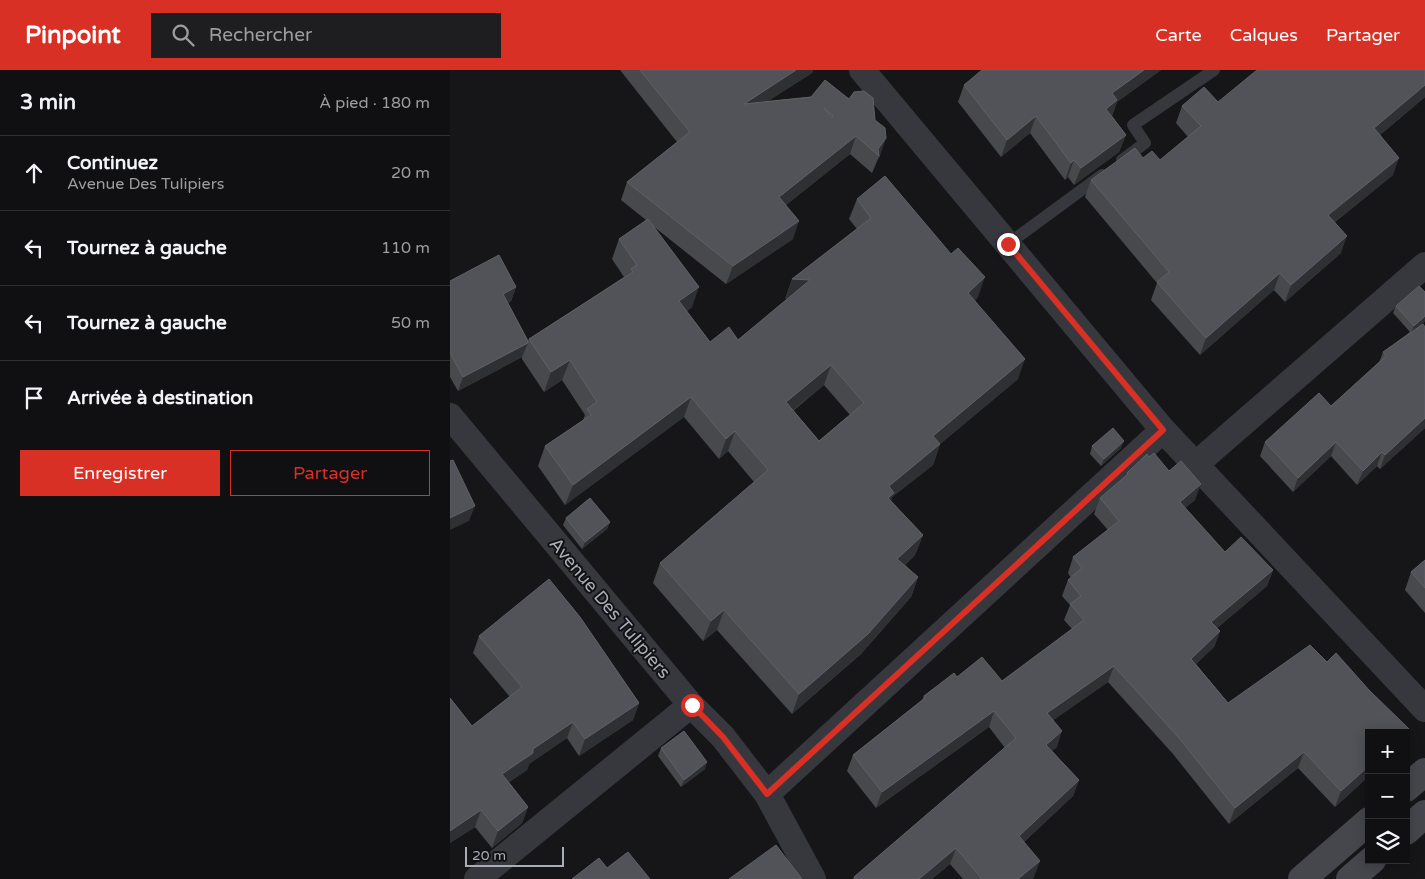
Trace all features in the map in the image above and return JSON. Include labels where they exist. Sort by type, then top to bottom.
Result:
[{"type":"street","points":[[862,70],[1163,430],[1425,709]]},
{"type":"street","points":[[1195,464],[1425,265]]},
{"type":"street","name":"Avenue Des Tulipiers","points":[[450,416],[692,705],[723,737],[767,794],[813,879]]},
{"type":"street","points":[[767,794],[1163,430]]},
{"type":"street","points":[[477,879],[692,705]]},
{"type":"street","points":[[1410,785],[1425,772]]},
{"type":"street","points":[[1410,827],[1425,814]]},
{"type":"street","points":[[1302,879],[1365,824]]},
{"type":"street","points":[[1350,879],[1367,864]]},
{"type":"lane","points":[[1008,244],[1145,143],[1133,125],[1214,70]]},
{"type":"building","points":[[640,70],[796,70],[744,104],[811,97],[825,80],[849,99],[854,92],[864,91],[873,98],[875,120],[885,128],[886,138],[878,149],[879,156],[856,136],[779,197],[799,221],[733,266],[627,182],[690,132]]},
{"type":"building","points":[[982,70],[1144,70],[1112,93],[1117,100],[1106,109],[1126,135],[1081,168],[1074,160],[1071,163],[1036,116],[1007,140],[964,85]]},
{"type":"building","points":[[1257,70],[1425,70],[1425,85],[1374,128],[1399,158],[1328,215],[1347,236],[1291,285],[1280,273],[1206,338],[1157,282],[1169,272],[1091,180],[1135,148],[1143,158],[1152,151],[1160,160],[1201,126],[1182,106],[1204,87],[1218,102]]},
{"type":"building","points":[[885,176],[951,254],[958,248],[985,277],[968,293],[1025,359],[933,436],[940,444],[889,486],[894,493],[888,498],[923,535],[897,559],[918,577],[868,634],[799,694],[724,610],[711,621],[660,563],[768,470],[735,431],[726,439],[691,397],[573,485],[545,446],[591,415],[587,409],[597,402],[570,360],[551,372],[529,339],[633,272],[631,269],[637,265],[619,239],[648,219],[699,287],[679,301],[710,342],[729,327],[738,340],[810,280],[792,279],[871,218],[857,199]],"holes":[[[831,365],[864,403],[819,441],[786,402]]]},
{"type":"building","points":[[499,255],[516,287],[503,294],[528,343],[463,377],[450,353],[450,281]]},
{"type":"building","points":[[1419,286],[1425,292],[1425,316],[1414,326],[1396,306]]},
{"type":"building","points":[[1423,324],[1425,327],[1425,418],[1385,455],[1382,452],[1363,471],[1336,442],[1298,478],[1265,442],[1319,393],[1331,406],[1386,356],[1383,352]]},
{"type":"building","points":[[1113,428],[1124,441],[1104,459],[1092,446]]},
{"type":"building","points":[[1154,453],[1169,471],[1181,461],[1201,484],[1180,502],[1225,552],[1241,537],[1273,570],[1211,622],[1220,631],[1191,659],[1228,703],[1310,645],[1327,662],[1336,653],[1369,690],[1409,729],[1365,729],[1365,770],[1341,791],[1304,752],[1235,808],[1179,738],[1114,666],[1047,713],[1062,731],[1046,745],[1079,780],[1019,836],[1040,861],[1018,879],[982,879],[956,848],[919,879],[856,879],[854,877],[1016,738],[994,711],[882,792],[853,755],[954,673],[957,677],[982,657],[1002,681],[1084,620],[1070,604],[1081,596],[1068,580],[1082,568],[1073,557],[1119,521],[1100,498],[1128,474],[1147,454],[1149,457]]},
{"type":"building","points":[[453,460],[475,506],[450,518],[450,461]]},
{"type":"building","points":[[590,498],[610,522],[585,542],[566,518]]},
{"type":"building","points":[[1425,560],[1425,588],[1411,572]]},
{"type":"building","points":[[549,579],[580,617],[639,703],[585,739],[573,722],[533,749],[533,753],[502,774],[528,807],[498,831],[481,810],[450,831],[450,698],[472,726],[522,687],[479,636]]},
{"type":"building","points":[[684,731],[707,762],[684,780],[661,748]]},
{"type":"building","points":[[776,845],[802,879],[729,879]]},
{"type":"building","points":[[628,852],[650,879],[572,879],[599,858],[607,868]]},
{"type":"route","points":[[692,705],[723,737],[767,794],[1163,430],[1008,244]]}]
